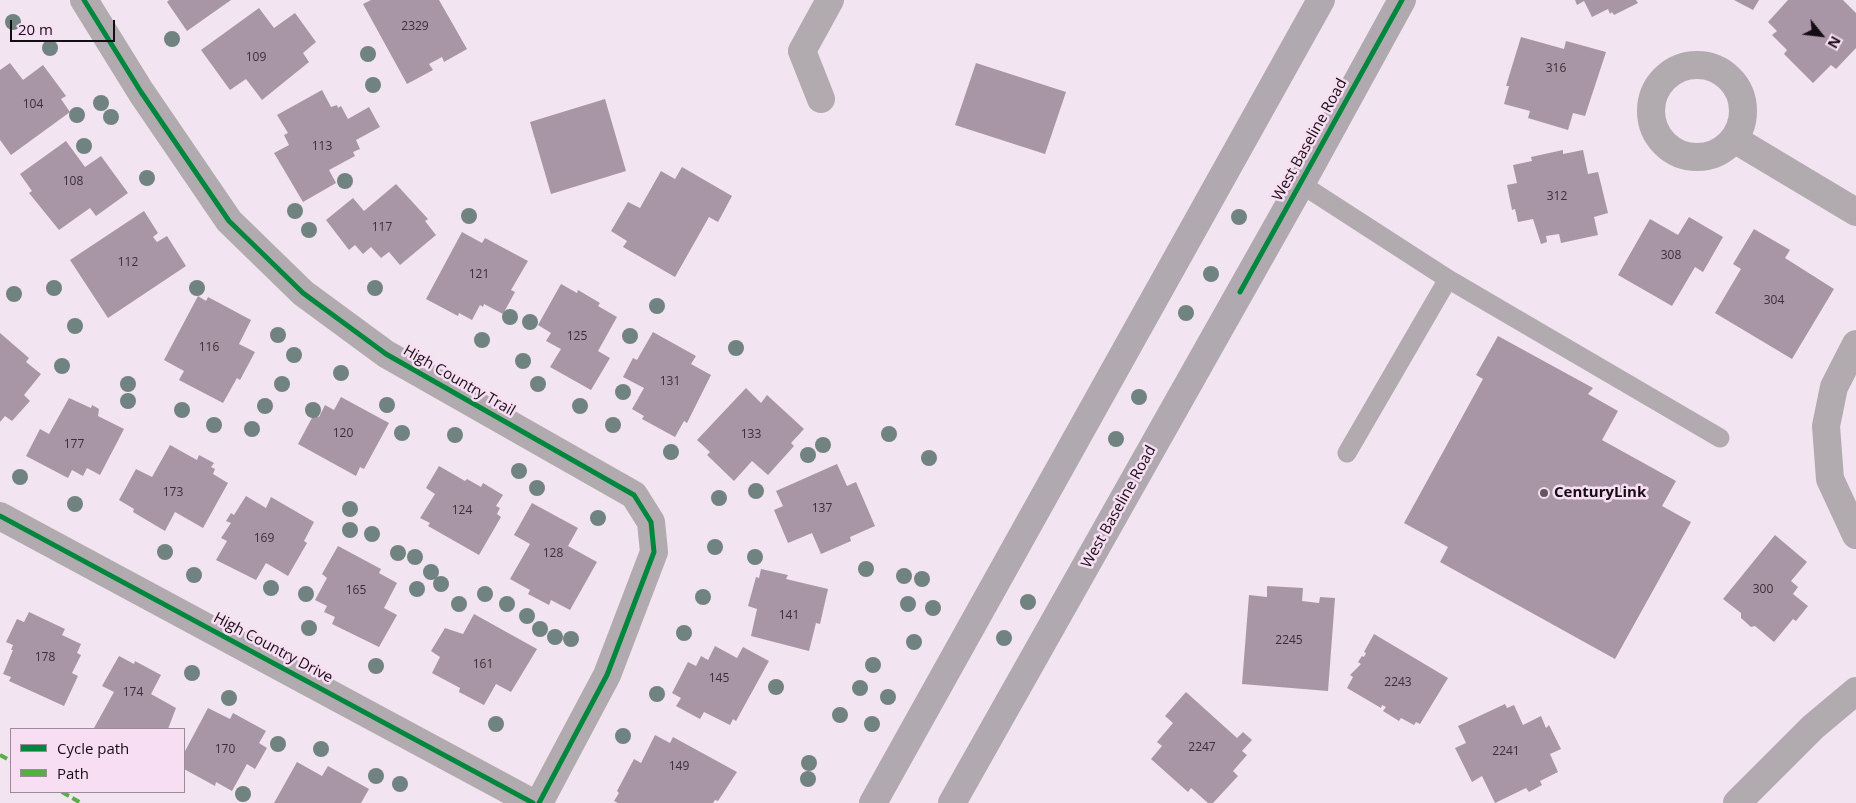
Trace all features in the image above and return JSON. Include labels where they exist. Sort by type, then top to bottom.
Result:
[{"type":"main road","points":[[873,803],[1321,0]]},
{"type":"main road","name":"West Baseline Road","points":[[952,803],[1301,184],[1402,0]]},
{"type":"street","name":"High Country Trail","points":[[84,0],[141,92],[229,221],[303,293],[386,354],[634,495],[651,522],[654,552],[607,675],[538,803]]},
{"type":"street","points":[[821,99],[802,51],[830,0]]},
{"type":"street","points":[[1734,139],[1856,212]]},
{"type":"street","points":[[1856,344],[1834,387],[1826,426],[1830,479],[1856,535]]},
{"type":"street","name":"High Country Drive","points":[[0,516],[533,803]]},
{"type":"street","points":[[1737,803],[1813,727],[1856,691]]},
{"type":"lane","points":[[1301,184],[1448,280],[1720,438]]},
{"type":"lane","points":[[1347,453],[1448,280]]},
{"type":"building","points":[[169,0],[231,0],[187,31],[167,2]]},
{"type":"building","points":[[371,0],[439,0],[467,49],[444,62],[442,57],[429,64],[433,70],[407,84],[363,4]]},
{"type":"building","points":[[1575,0],[1636,0],[1638,3],[1614,15],[1612,12],[1610,14],[1608,9],[1592,17],[1584,1],[1577,5]]},
{"type":"building","points":[[1734,0],[1759,0],[1753,10]]},
{"type":"building","points":[[1788,0],[1843,0],[1856,13],[1856,48],[1836,69],[1831,65],[1813,83],[1784,54],[1787,50],[1772,35],[1777,31],[1768,22]]},
{"type":"building","points":[[259,8],[274,28],[295,13],[316,42],[303,53],[309,62],[262,100],[246,79],[230,90],[201,50]]},
{"type":"building","points":[[1521,37],[1564,49],[1566,41],[1606,52],[1585,116],[1573,113],[1568,130],[1528,118],[1530,111],[1504,104],[1509,86],[1506,86]]},
{"type":"building","points":[[10,63],[23,80],[43,65],[66,96],[61,99],[70,112],[11,155],[0,140],[0,70]]},
{"type":"building","points":[[976,63],[1066,92],[1045,154],[955,125]]},
{"type":"building","points":[[322,90],[331,107],[337,105],[338,108],[341,106],[348,119],[369,107],[380,127],[356,140],[360,149],[353,152],[355,156],[329,170],[336,183],[303,202],[274,153],[289,145],[284,135],[288,133],[277,115]]},
{"type":"building","points":[[605,99],[626,171],[551,194],[530,122]]},
{"type":"building","points":[[66,141],[85,167],[101,156],[128,193],[96,216],[90,208],[59,230],[29,193],[32,191],[20,174]]},
{"type":"building","points":[[1563,150],[1563,154],[1583,150],[1588,174],[1598,172],[1608,213],[1594,217],[1598,235],[1561,243],[1559,234],[1546,236],[1547,242],[1541,244],[1533,219],[1518,222],[1515,209],[1512,210],[1507,185],[1517,183],[1513,165],[1532,161],[1531,157]]},
{"type":"building","points":[[682,167],[732,196],[718,222],[709,217],[675,277],[623,247],[627,241],[611,231],[628,202],[640,208],[661,171],[675,179]]},
{"type":"building","points":[[396,184],[428,219],[425,221],[436,235],[400,265],[389,252],[381,258],[371,247],[363,254],[355,245],[349,250],[326,220],[353,198],[364,211]]},
{"type":"building","points":[[144,211],[158,233],[153,237],[157,242],[167,236],[186,266],[108,318],[70,260]]},
{"type":"building","points":[[1689,217],[1723,237],[1703,272],[1695,267],[1672,306],[1618,275],[1650,219],[1678,235]]},
{"type":"building","points":[[1754,229],[1790,250],[1785,258],[1834,289],[1792,359],[1715,313],[1741,269],[1733,264]]},
{"type":"building","points":[[462,232],[482,243],[485,238],[528,261],[511,290],[515,292],[503,314],[484,304],[483,307],[480,305],[472,320],[459,313],[458,316],[426,299]]},
{"type":"building","points":[[561,284],[577,293],[578,290],[600,303],[598,306],[617,317],[598,351],[610,358],[591,390],[550,367],[561,349],[546,341],[551,333],[538,325]]},
{"type":"building","points":[[198,296],[206,301],[208,297],[251,320],[239,344],[255,352],[240,380],[237,378],[223,403],[179,380],[184,371],[164,360]]},
{"type":"building","points":[[653,332],[696,356],[691,364],[711,375],[687,423],[684,421],[675,437],[642,419],[644,416],[632,409],[644,388],[623,377],[633,358],[637,360]]},
{"type":"building","points":[[0,333],[29,358],[26,362],[41,374],[24,395],[30,401],[12,421],[5,416],[0,422]]},
{"type":"building","name":"CenturyLink","points":[[1498,336],[1593,388],[1588,394],[1618,411],[1602,440],[1676,481],[1662,506],[1691,522],[1615,659],[1440,562],[1448,547],[1404,523],[1483,379],[1476,375]]},
{"type":"building","points":[[746,388],[761,403],[767,395],[804,429],[791,443],[794,446],[768,475],[752,461],[734,481],[707,455],[710,452],[697,440]]},
{"type":"building","points":[[341,397],[389,423],[364,469],[360,467],[356,476],[298,444],[314,414],[319,417],[325,405],[334,410]]},
{"type":"building","points":[[69,398],[91,408],[92,405],[99,409],[98,416],[124,429],[100,475],[87,468],[83,476],[72,470],[68,478],[26,456],[40,429],[49,434]]},
{"type":"building","points":[[170,445],[197,460],[199,455],[214,463],[211,467],[215,469],[213,474],[228,483],[203,528],[175,512],[165,531],[133,512],[134,509],[119,500],[136,469],[152,477]]},
{"type":"building","points":[[837,464],[847,486],[856,482],[875,526],[850,537],[851,541],[821,554],[812,533],[788,543],[774,510],[783,506],[776,491]]},
{"type":"building","points":[[439,466],[465,481],[467,479],[481,487],[483,483],[503,495],[496,506],[500,508],[497,514],[501,517],[479,555],[428,526],[430,523],[420,518],[435,494],[426,488]]},
{"type":"building","points":[[246,496],[266,508],[271,497],[314,522],[304,541],[307,543],[288,576],[266,563],[256,580],[216,560],[227,541],[221,538],[231,523],[226,521],[231,513],[234,515]]},
{"type":"building","points":[[532,503],[578,528],[568,546],[597,562],[570,610],[551,600],[549,605],[528,594],[530,590],[510,579],[530,544],[514,535]]},
{"type":"building","points":[[1775,535],[1807,562],[1791,581],[1798,587],[1793,594],[1808,606],[1796,621],[1793,619],[1774,642],[1755,626],[1751,627],[1741,618],[1741,613],[1723,599]]},
{"type":"building","points":[[338,546],[381,569],[379,573],[397,583],[384,608],[397,615],[379,647],[332,624],[335,617],[324,612],[327,606],[315,600],[327,578],[322,574]]},
{"type":"building","points":[[761,569],[788,575],[786,579],[828,589],[820,624],[816,623],[809,651],[751,636],[757,609],[748,606],[756,577],[759,578]]},
{"type":"building","points":[[1267,586],[1303,588],[1302,601],[1319,603],[1320,597],[1335,598],[1328,691],[1242,684],[1249,595],[1267,597]]},
{"type":"building","points":[[29,612],[65,629],[62,635],[81,644],[77,653],[81,655],[72,673],[78,676],[64,706],[9,681],[11,677],[3,674],[13,650],[11,650],[13,645],[6,642],[17,619],[24,622]]},
{"type":"building","points":[[474,614],[537,649],[511,692],[496,684],[484,705],[459,692],[460,688],[432,673],[440,657],[431,651],[445,628],[463,634]]},
{"type":"building","points":[[1374,634],[1448,678],[1420,724],[1416,722],[1414,725],[1401,718],[1399,721],[1383,711],[1386,707],[1382,705],[1381,708],[1347,688],[1353,677],[1350,675],[1361,664],[1358,662],[1362,656],[1364,657],[1366,653],[1364,652]]},
{"type":"building","points":[[715,646],[737,658],[743,647],[769,661],[736,721],[733,719],[730,725],[704,712],[700,719],[676,706],[681,698],[672,693],[688,662],[696,666],[701,656],[708,660]]},
{"type":"building","points":[[119,656],[134,664],[135,661],[161,675],[151,694],[176,708],[168,728],[94,728],[114,692],[102,686]]},
{"type":"building","points":[[1186,692],[1237,738],[1243,732],[1252,740],[1242,751],[1247,755],[1233,771],[1238,776],[1213,803],[1208,803],[1191,788],[1188,792],[1151,759],[1162,746],[1157,742],[1173,723],[1165,716]]},
{"type":"building","points":[[1505,704],[1507,708],[1514,705],[1523,725],[1541,716],[1546,728],[1549,725],[1561,749],[1550,754],[1558,772],[1540,781],[1542,785],[1529,792],[1526,788],[1495,803],[1482,776],[1472,782],[1455,748],[1466,743],[1458,726]]},
{"type":"building","points":[[208,708],[230,719],[233,713],[266,731],[259,743],[267,748],[255,769],[247,764],[232,791],[216,782],[215,786],[185,770],[185,751]]},
{"type":"building","points":[[655,735],[670,743],[673,737],[737,772],[718,801],[715,800],[713,803],[618,803],[614,801],[619,793],[617,791],[634,759],[641,763]]},
{"type":"building","points":[[297,762],[322,776],[328,766],[369,789],[361,803],[274,803]]},
{"type":"marked path","points":[[0,755],[10,760]]},
{"type":"marked path","points":[[64,793],[81,803]]},
{"type":"cycle path","points":[[84,0],[141,92],[229,221],[303,293],[386,354],[634,495],[651,522],[654,552],[607,675],[539,803]]},
{"type":"cycle path","points":[[1240,292],[1402,0]]},
{"type":"cycle path","points":[[0,516],[533,803]]},
{"type":"place","name":"CenturyLink","points":[[1544,493]]}]
